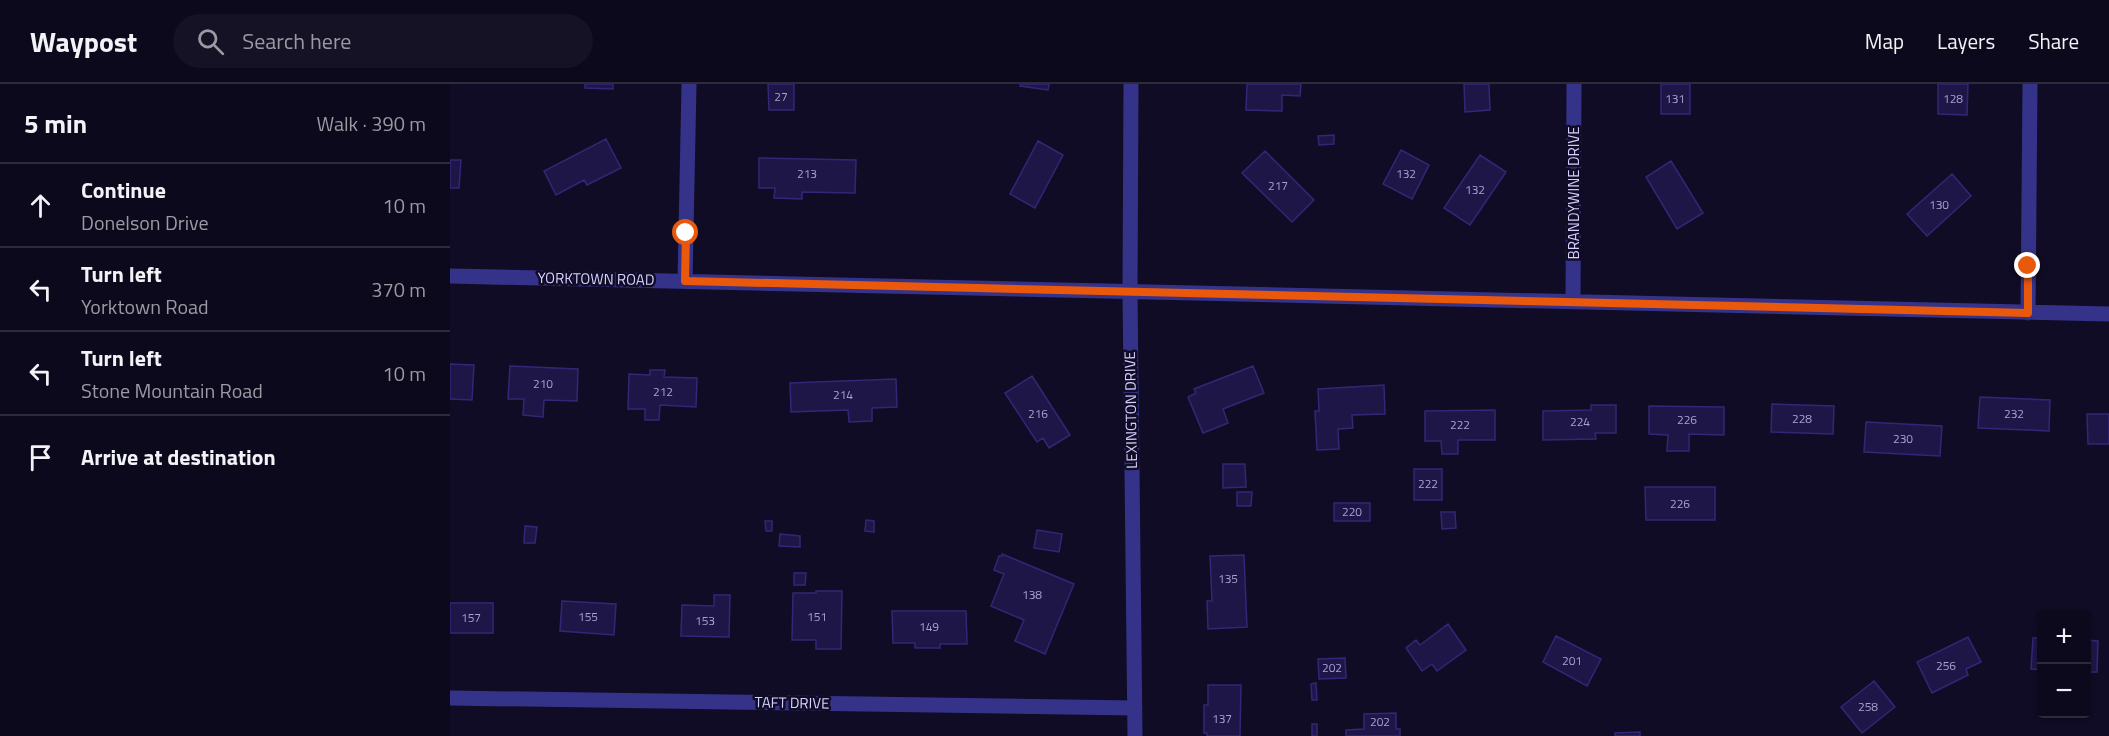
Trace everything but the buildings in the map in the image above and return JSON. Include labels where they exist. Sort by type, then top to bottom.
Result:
[{"type":"street","points":[[685,281],[689,84]]},
{"type":"street","name":"LEXINGTON DRIVE","points":[[1131,84],[1130,292],[1136,736]]},
{"type":"street","name":"BRANDYWINE DRIVE","points":[[1573,302],[1574,84]]},
{"type":"street","points":[[2028,313],[2030,84]]},
{"type":"street","name":"YORKTOWN ROAD","points":[[450,276],[2109,314]]},
{"type":"street","name":"TAFT DRIVE","points":[[450,698],[1135,708]]},
{"type":"route","points":[[686,233],[685,281],[2028,313],[2028,266]]}]
